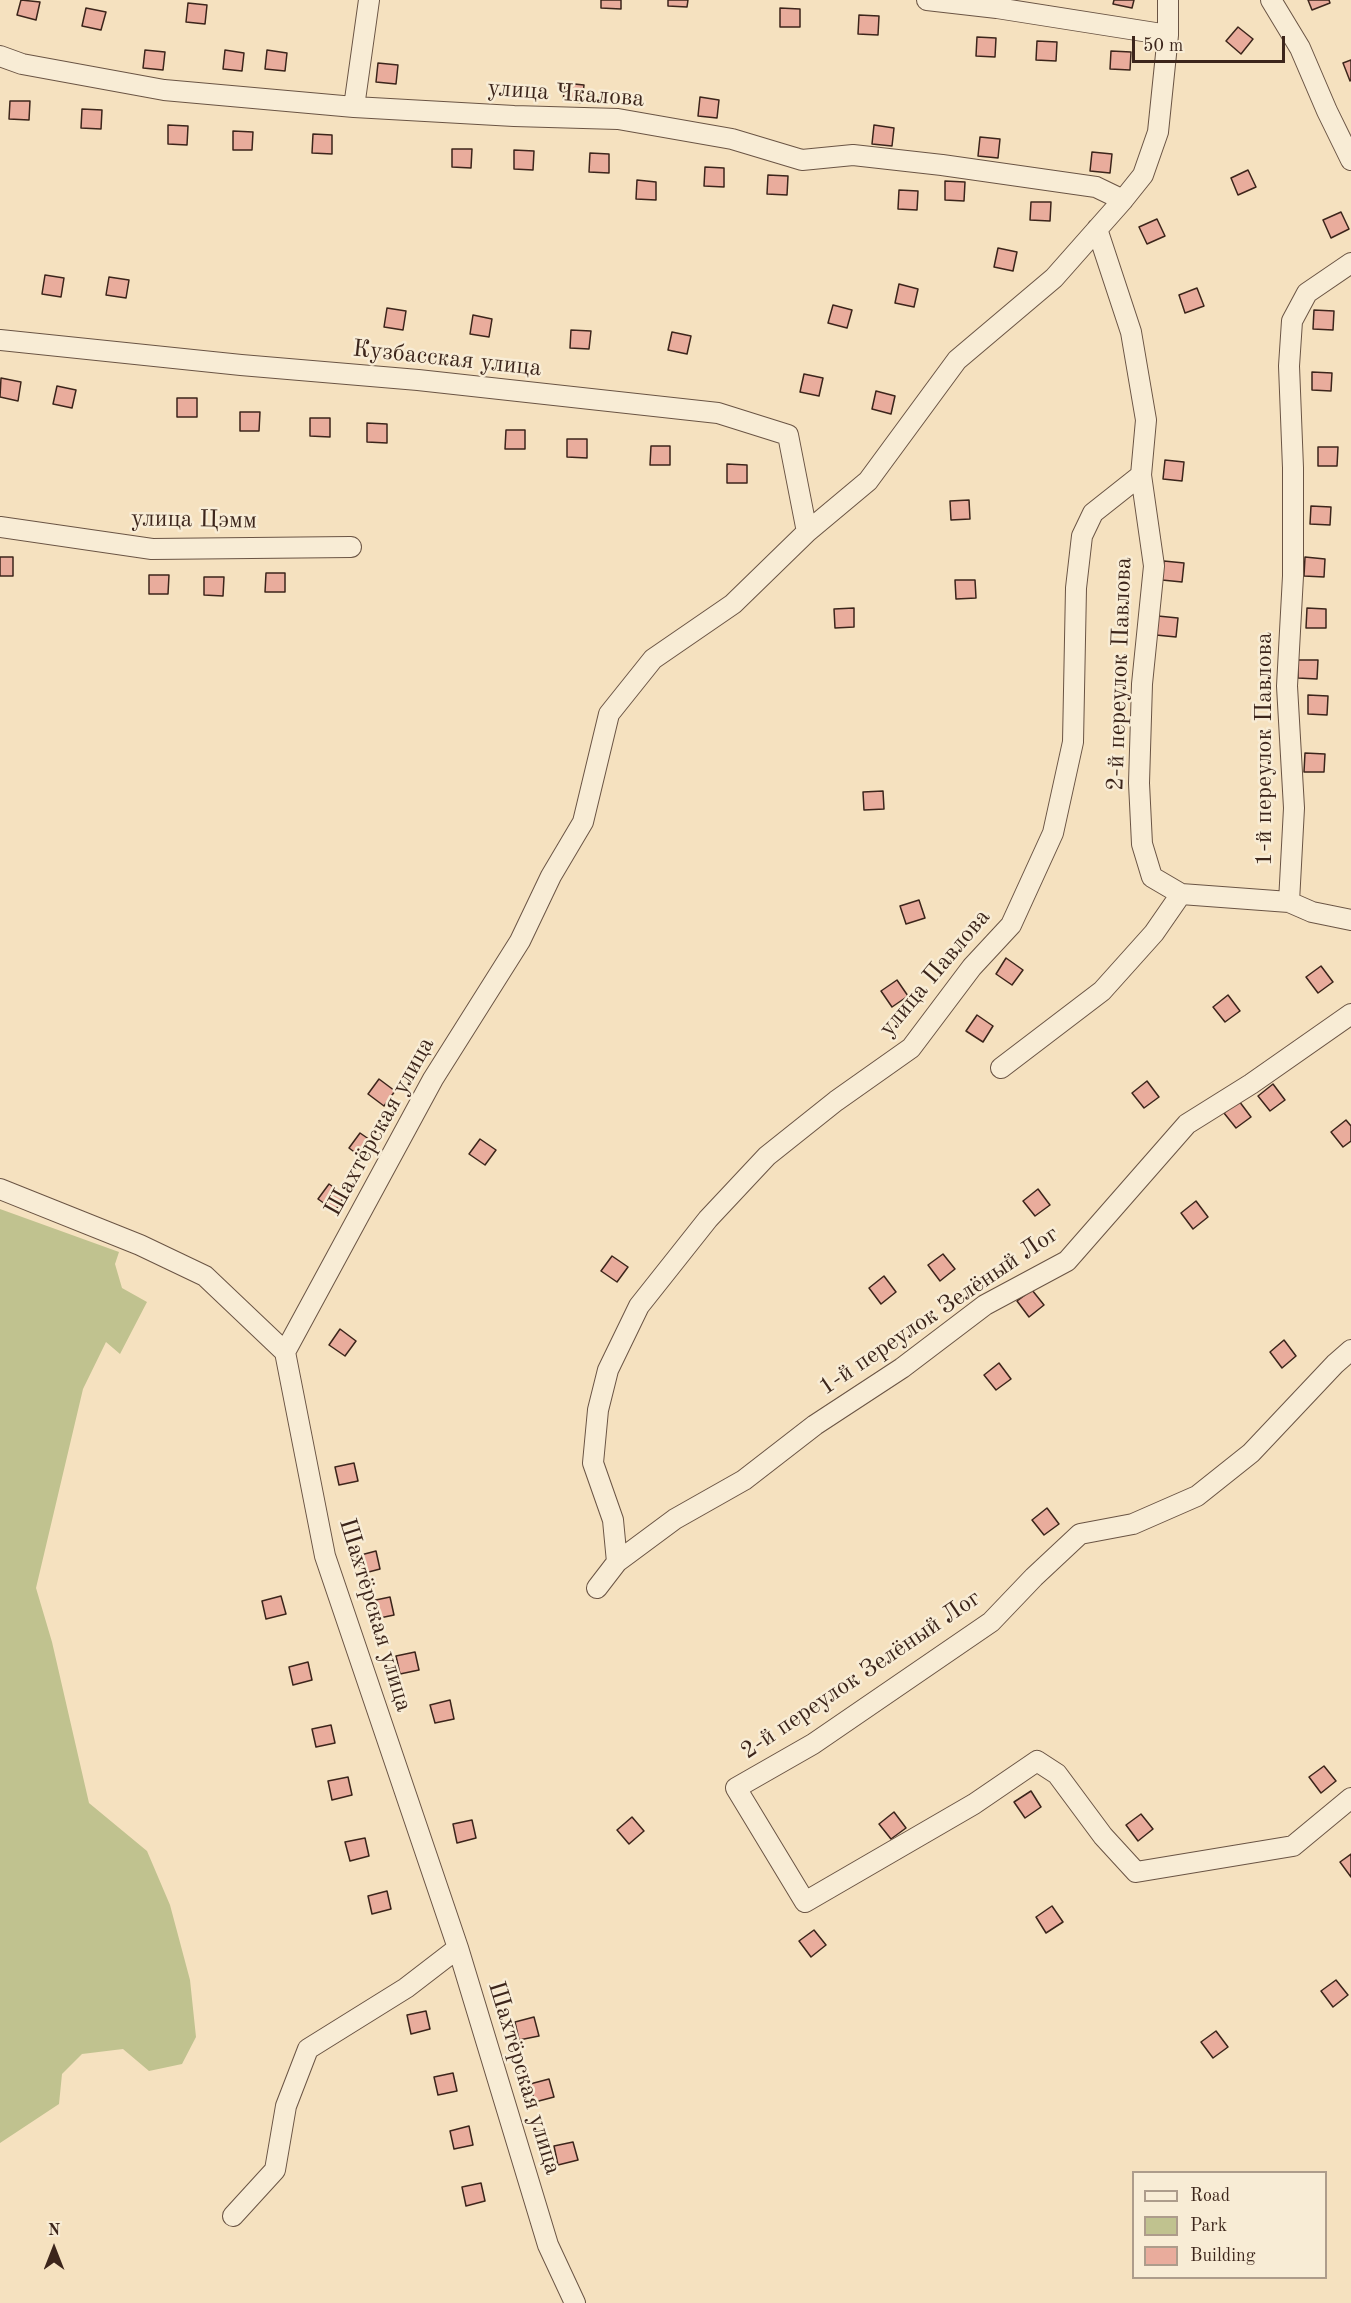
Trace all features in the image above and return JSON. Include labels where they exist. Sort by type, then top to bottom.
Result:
[{"type":"street","points":[[354,107],[369,0]]},
{"type":"street","points":[[927,0],[997,8],[1168,35]]},
{"type":"street","name":"Шахтёрская улица","points":[[575,2303],[548,2245],[458,1948],[325,1556],[285,1352],[433,1079],[520,941],[551,876],[583,822],[609,714],[653,659],[733,604],[807,532],[868,481],[957,360],[1054,278],[1143,175],[1158,132],[1168,35],[1168,0]]},
{"type":"street","points":[[1271,0],[1300,48],[1351,160]]},
{"type":"street","name":"улица Чкалова","points":[[0,57],[22,64],[164,90],[354,107],[618,119],[732,139],[802,160],[853,155],[942,165],[1096,187],[1123,200]]},
{"type":"street","name":"2-й переулок Павлова","points":[[1097,229],[1131,332],[1146,420],[1141,476],[1154,566],[1142,684],[1139,783],[1142,844],[1152,877],[1181,894]]},
{"type":"street","name":"1-й переулок Павлова","points":[[1181,894],[1289,902],[1294,808],[1287,686],[1293,576],[1293,468],[1289,366],[1292,321],[1307,293],[1351,263]]},
{"type":"street","name":"Кузбасская улица","points":[[0,340],[242,365],[418,380],[718,412],[788,435],[807,532]]},
{"type":"street","name":"улица Павлова","points":[[617,1562],[613,1520],[592,1463],[598,1410],[608,1370],[639,1306],[708,1219],[767,1156],[836,1101],[910,1048],[972,967],[1011,925],[1053,833],[1073,742],[1076,588],[1082,536],[1093,513],[1141,476]]},
{"type":"street","name":"улица Цэмм","points":[[0,527],[152,549],[351,547]]},
{"type":"street","points":[[1001,1068],[1102,991],[1154,933],[1181,894]]},
{"type":"street","points":[[1289,902],[1312,912],[1351,920]]},
{"type":"street","name":"1-й переулок Зелёный Лог","points":[[597,1588],[617,1562],[675,1519],[744,1480],[815,1425],[902,1368],[985,1305],[1067,1261],[1187,1124],[1251,1084],[1351,1014]]},
{"type":"street","points":[[0,1189],[140,1245],[205,1276],[285,1352]]},
{"type":"street","name":"2-й переулок Зелёный Лог","points":[[1351,1350],[1251,1453],[1197,1496],[1133,1524],[1080,1534],[991,1622],[813,1744],[736,1788],[806,1902],[974,1804],[1037,1761],[1057,1774],[1103,1836],[1136,1872],[1293,1846],[1351,1798]]},
{"type":"street","points":[[233,2216],[275,2170],[286,2106],[308,2049],[406,1988],[458,1948]]},
{"type":"green space","points":[[0,1209],[119,1252],[115,1264],[122,1288],[147,1302],[120,1354],[106,1342],[83,1389],[36,1588],[52,1642],[89,1803],[147,1851],[170,1905],[190,1980],[196,2037],[182,2064],[149,2071],[123,2049],[82,2054],[62,2074],[59,2104],[0,2143]]},
{"type":"building","points":[[21,0],[40,2],[36,20],[17,15]]},
{"type":"building","points":[[601,0],[621,0],[621,9],[601,8]]},
{"type":"building","points":[[668,0],[688,0],[687,7],[668,6]]},
{"type":"building","points":[[1114,0],[1134,0],[1132,8],[1113,4]]},
{"type":"building","points":[[1308,0],[1329,0],[1330,3],[1312,10]]},
{"type":"building","points":[[188,3],[207,5],[205,24],[186,22]]},
{"type":"building","points":[[86,8],[106,12],[101,30],[82,26]]},
{"type":"building","points":[[780,8],[800,9],[800,27],[780,27]]},
{"type":"building","points":[[859,15],[879,16],[878,35],[858,34]]},
{"type":"building","points":[[1238,27],[1253,39],[1241,54],[1226,41]]},
{"type":"building","points":[[977,37],[996,38],[995,57],[976,56]]},
{"type":"building","points":[[1037,41],[1057,42],[1056,61],[1036,60]]},
{"type":"building","points":[[145,50],[165,52],[163,70],[143,68]]},
{"type":"building","points":[[225,50],[244,53],[242,71],[223,69]]},
{"type":"building","points":[[267,50],[287,53],[285,71],[265,69]]},
{"type":"building","points":[[1111,51],[1131,52],[1130,70],[1110,69]]},
{"type":"building","points":[[1351,60],[1351,80],[1350,81],[1343,63]]},
{"type":"building","points":[[378,63],[398,65],[396,84],[376,82]]},
{"type":"building","points":[[565,83],[584,85],[582,103],[563,101]]},
{"type":"building","points":[[700,97],[719,100],[717,118],[698,116]]},
{"type":"building","points":[[10,101],[30,101],[29,120],[9,119]]},
{"type":"building","points":[[82,109],[102,110],[101,129],[81,128]]},
{"type":"building","points":[[168,125],[188,126],[187,145],[168,144]]},
{"type":"building","points":[[874,125],[894,128],[892,146],[872,144]]},
{"type":"building","points":[[233,131],[253,132],[252,150],[233,150]]},
{"type":"building","points":[[313,134],[332,135],[332,154],[312,153]]},
{"type":"building","points":[[980,137],[1000,139],[998,158],[978,156]]},
{"type":"building","points":[[452,149],[472,149],[471,168],[452,167]]},
{"type":"building","points":[[514,150],[534,151],[533,170],[514,169]]},
{"type":"building","points":[[1092,152],[1112,154],[1110,173],[1090,171]]},
{"type":"building","points":[[590,153],[609,154],[609,173],[589,172]]},
{"type":"building","points":[[705,167],[724,168],[724,187],[704,186]]},
{"type":"building","points":[[1248,170],[1256,187],[1238,195],[1231,178]]},
{"type":"building","points":[[768,175],[788,176],[787,195],[767,194]]},
{"type":"building","points":[[637,180],[656,182],[656,200],[636,199]]},
{"type":"building","points":[[945,181],[965,182],[964,201],[945,200]]},
{"type":"building","points":[[899,190],[918,191],[917,210],[898,209]]},
{"type":"building","points":[[1031,202],[1051,202],[1050,221],[1030,220]]},
{"type":"building","points":[[1341,212],[1349,229],[1331,238],[1323,220]]},
{"type":"building","points":[[1157,219],[1165,236],[1147,244],[1139,227]]},
{"type":"building","points":[[998,248],[1017,252],[1013,271],[994,267]]},
{"type":"building","points":[[45,275],[64,278],[61,297],[42,294]]},
{"type":"building","points":[[109,277],[129,280],[126,298],[106,295]]},
{"type":"building","points":[[899,284],[918,289],[914,307],[895,303]]},
{"type":"building","points":[[1197,288],[1204,306],[1185,313],[1179,295]]},
{"type":"building","points":[[833,305],[852,310],[847,328],[828,323]]},
{"type":"building","points":[[387,308],[406,311],[403,330],[384,327]]},
{"type":"building","points":[[1314,310],[1334,311],[1333,330],[1313,329]]},
{"type":"building","points":[[473,315],[492,319],[489,337],[470,334]]},
{"type":"building","points":[[571,330],[591,331],[589,349],[570,348]]},
{"type":"building","points":[[672,332],[691,336],[687,354],[668,350]]},
{"type":"building","points":[[1312,372],[1332,373],[1331,391],[1312,390]]},
{"type":"building","points":[[804,374],[823,378],[819,396],[800,392]]},
{"type":"building","points":[[1,378],[21,382],[18,401],[0,397]]},
{"type":"building","points":[[57,386],[76,390],[72,408],[53,404]]},
{"type":"building","points":[[876,391],[895,396],[891,414],[872,409]]},
{"type":"building","points":[[177,398],[197,398],[197,417],[177,417]]},
{"type":"building","points":[[240,412],[260,412],[259,431],[240,431]]},
{"type":"building","points":[[310,418],[330,418],[330,437],[310,436]]},
{"type":"building","points":[[367,423],[387,424],[387,443],[367,442]]},
{"type":"building","points":[[506,430],[525,430],[525,449],[505,449]]},
{"type":"building","points":[[567,439],[587,439],[587,458],[567,457]]},
{"type":"building","points":[[651,446],[670,446],[670,465],[650,465]]},
{"type":"building","points":[[1318,447],[1338,447],[1337,466],[1318,466]]},
{"type":"building","points":[[1165,460],[1184,462],[1182,481],[1163,479]]},
{"type":"building","points":[[727,464],[747,465],[747,483],[727,483]]},
{"type":"building","points":[[969,500],[970,519],[951,520],[950,501]]},
{"type":"building","points":[[1311,506],[1331,507],[1330,525],[1310,524]]},
{"type":"building","points":[[0,557],[13,557],[13,576],[0,576]]},
{"type":"building","points":[[1305,557],[1325,559],[1324,577],[1304,576]]},
{"type":"building","points":[[1164,561],[1184,563],[1182,582],[1162,580]]},
{"type":"building","points":[[266,573],[285,573],[285,592],[265,592]]},
{"type":"building","points":[[149,575],[169,575],[168,594],[149,594]]},
{"type":"building","points":[[204,577],[224,577],[223,596],[204,595]]},
{"type":"building","points":[[955,580],[975,580],[976,598],[956,599]]},
{"type":"building","points":[[854,608],[854,627],[835,628],[834,609]]},
{"type":"building","points":[[1307,608],[1326,609],[1326,628],[1306,628]]},
{"type":"building","points":[[1158,616],[1178,618],[1176,637],[1156,635]]},
{"type":"building","points":[[1298,660],[1318,660],[1317,679],[1298,678]]},
{"type":"building","points":[[1308,695],[1328,696],[1327,715],[1308,714]]},
{"type":"building","points":[[1305,753],[1325,754],[1324,772],[1304,772]]},
{"type":"building","points":[[883,791],[884,809],[864,810],[863,792]]},
{"type":"building","points":[[919,900],[925,918],[906,924],[900,906]]},
{"type":"building","points":[[1006,958],[1023,970],[1012,985],[996,974]]},
{"type":"building","points":[[1321,966],[1333,982],[1318,993],[1306,977]]},
{"type":"building","points":[[897,980],[908,996],[892,1007],[881,991]]},
{"type":"building","points":[[1228,995],[1240,1011],[1225,1022],[1213,1007]]},
{"type":"building","points":[[977,1015],[993,1026],[983,1042],[966,1031]]},
{"type":"building","points":[[379,1079],[395,1091],[384,1106],[368,1094]]},
{"type":"building","points":[[1147,1081],[1159,1097],[1144,1108],[1132,1093]]},
{"type":"building","points":[[1273,1084],[1285,1100],[1270,1111],[1258,1096]]},
{"type":"building","points":[[1239,1101],[1251,1117],[1236,1128],[1224,1113]]},
{"type":"building","points":[[1346,1120],[1351,1126],[1351,1141],[1343,1147],[1331,1132]]},
{"type":"building","points":[[360,1133],[376,1144],[365,1160],[349,1148]]},
{"type":"building","points":[[480,1139],[496,1150],[485,1165],[469,1154]]},
{"type":"building","points":[[329,1184],[345,1195],[335,1211],[318,1199]]},
{"type":"building","points":[[1038,1189],[1050,1205],[1035,1216],[1023,1201]]},
{"type":"building","points":[[1196,1201],[1208,1217],[1193,1229],[1181,1213]]},
{"type":"building","points":[[943,1254],[955,1269],[940,1281],[928,1265]]},
{"type":"building","points":[[612,1256],[628,1267],[617,1282],[601,1271]]},
{"type":"building","points":[[884,1276],[896,1292],[881,1304],[869,1288]]},
{"type":"building","points":[[1032,1290],[1044,1305],[1029,1317],[1017,1301]]},
{"type":"building","points":[[340,1329],[356,1341],[345,1356],[329,1345]]},
{"type":"building","points":[[1284,1340],[1296,1356],[1282,1368],[1270,1352]]},
{"type":"building","points":[[999,1363],[1011,1379],[996,1390],[984,1375]]},
{"type":"building","points":[[354,1463],[358,1481],[339,1485],[335,1467]]},
{"type":"building","points":[[1047,1508],[1059,1524],[1044,1535],[1032,1520]]},
{"type":"building","points":[[376,1551],[380,1569],[361,1574],[357,1556]]},
{"type":"building","points":[[281,1596],[286,1614],[266,1619],[262,1601]]},
{"type":"building","points":[[390,1597],[394,1615],[375,1619],[371,1601]]},
{"type":"building","points":[[415,1652],[419,1670],[400,1674],[396,1656]]},
{"type":"building","points":[[308,1662],[312,1680],[293,1685],[289,1667]]},
{"type":"building","points":[[450,1700],[454,1719],[435,1723],[430,1705]]},
{"type":"building","points":[[331,1725],[335,1743],[316,1747],[312,1729]]},
{"type":"building","points":[[1324,1766],[1336,1781],[1321,1793],[1309,1777]]},
{"type":"building","points":[[348,1777],[352,1795],[332,1800],[328,1781]]},
{"type":"building","points":[[1031,1791],[1041,1807],[1025,1818],[1014,1802]]},
{"type":"building","points":[[894,1812],[906,1828],[891,1839],[879,1824]]},
{"type":"building","points":[[1141,1814],[1153,1829],[1138,1841],[1126,1825]]},
{"type":"building","points":[[632,1817],[644,1831],[629,1844],[617,1830]]},
{"type":"building","points":[[472,1820],[476,1838],[457,1843],[453,1824]]},
{"type":"building","points":[[365,1838],[369,1856],[350,1861],[345,1842]]},
{"type":"building","points":[[1351,1854],[1351,1877],[1340,1862]]},
{"type":"building","points":[[387,1891],[391,1909],[372,1914],[368,1896]]},
{"type":"building","points":[[1052,1906],[1063,1922],[1046,1933],[1036,1917]]},
{"type":"building","points":[[814,1930],[826,1945],[811,1957],[799,1941]]},
{"type":"building","points":[[1336,1980],[1348,1995],[1333,2007],[1321,1991]]},
{"type":"building","points":[[426,2011],[430,2029],[411,2034],[407,2015]]},
{"type":"building","points":[[534,2017],[539,2036],[519,2040],[515,2022]]},
{"type":"building","points":[[1216,2031],[1228,2047],[1213,2058],[1201,2042]]},
{"type":"building","points":[[453,2073],[457,2091],[438,2095],[434,2077]]},
{"type":"building","points":[[549,2079],[554,2097],[535,2102],[530,2084]]},
{"type":"building","points":[[469,2126],[473,2145],[454,2149],[450,2131]]},
{"type":"building","points":[[573,2142],[578,2160],[558,2165],[554,2146]]},
{"type":"building","points":[[481,2183],[485,2201],[466,2206],[462,2187]]}]
